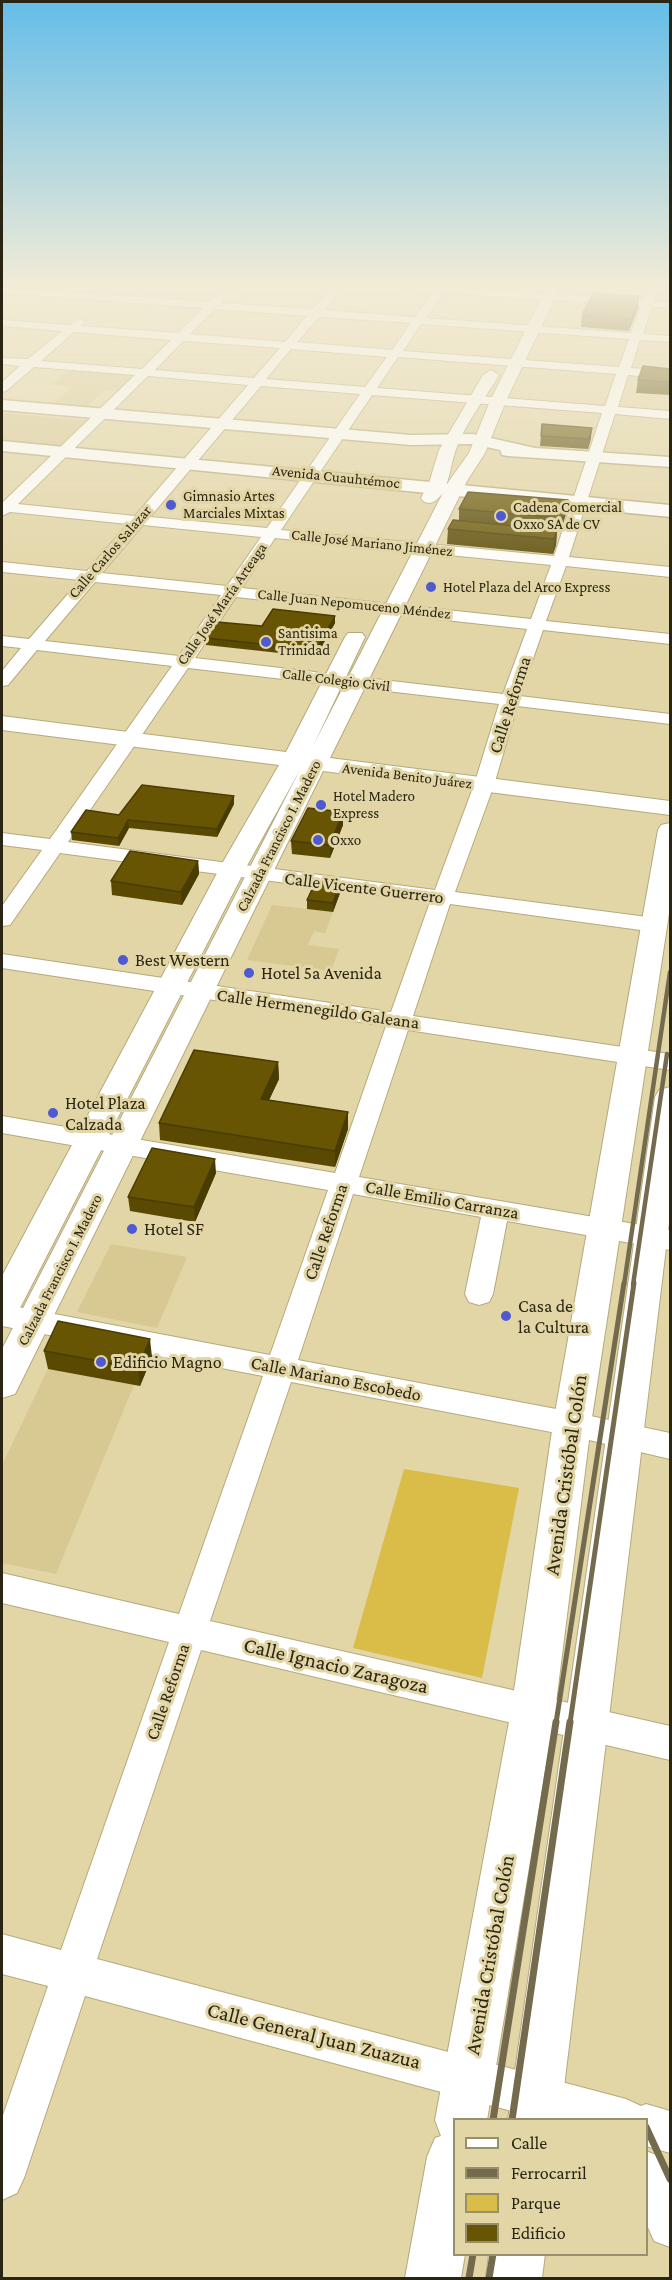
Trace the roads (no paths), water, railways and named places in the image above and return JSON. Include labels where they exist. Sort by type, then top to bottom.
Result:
[{"type":"highway","points":[[2,405],[670,462]]},
{"type":"highway","name":"Avenida Cuauhtémoc","points":[[2,446],[670,511]]},
{"type":"main road","name":"Calzada Francisco I. Madero","points":[[2,1384],[123,1145],[186,989],[245,872],[304,763],[356,682],[394,608],[414,547],[435,526],[445,488],[450,444],[481,393]]},
{"type":"main road","name":"Calzada Francisco I. Madero","points":[[304,763],[333,680],[372,606],[414,547],[445,488],[480,446],[502,393]]},
{"type":"main road","name":"Avenida Benito Juárez","points":[[2,723],[670,808]]},
{"type":"main road","name":"Avenida Cristóbal Colón","points":[[461,2118],[533,1711],[572,1424],[635,1056],[663,926],[670,830]]},
{"type":"main road","name":"Calzada Francisco I. Madero","points":[[2,1308],[91,1140],[186,989]]},
{"type":"main road","points":[[535,2108],[624,1436],[661,1238],[670,1105]]},
{"type":"main road","points":[[433,2278],[453,2163]]},
{"type":"main road","points":[[514,2278],[517,2256]]},
{"type":"street","points":[[3,508],[66,452],[124,393]]},
{"type":"street","name":"Calle Carlos Salazar","points":[[2,681],[88,577],[248,393]]},
{"type":"street","name":"Calle José María Arteaga","points":[[2,920],[131,740],[367,393]]},
{"type":"street","points":[[398,393],[670,415]]},
{"type":"street","name":"Calle Reforma","points":[[2,2178],[343,1183],[442,898],[484,785],[510,699],[560,562],[562,538],[581,502],[615,393]]},
{"type":"street","name":"Calle José Mariano Jiménez","points":[[3,508],[670,572]]},
{"type":"street","points":[[435,526],[457,528]]},
{"type":"street","name":"Calle Juan Nepomuceno Méndez","points":[[2,567],[670,639]]},
{"type":"street","name":"Calle Colegio Civil","points":[[2,641],[670,719]]},
{"type":"street","name":"Calle Vicente Guerrero","points":[[2,839],[663,926]]},
{"type":"street","name":"Calle Hermenegildo Galeana","points":[[2,961],[670,1062]]},
{"type":"street","name":"Calle Emilio Carranza","points":[[2,1124],[661,1238]]},
{"type":"street","points":[[479,1294],[496,1210]]},
{"type":"street","name":"Calle Mariano Escobedo","points":[[2,1315],[572,1424],[670,1446]]},
{"type":"street","name":"Calle Ignacio Zaragoza","points":[[2,1588],[670,1743]]},
{"type":"street","name":"Calle General Juan Zuazua","points":[[2,1954],[71,1974],[469,2076],[535,2108],[607,2118]]},
{"type":"street","name":"Calle General Juan Zuazua","points":[[648,2126],[670,2132]]},
{"type":"street","points":[[648,2176],[670,2225]]},
{"type":"railway","points":[[624,1285],[670,972]]},
{"type":"railway","points":[[633,1285],[667,1054]]},
{"type":"railway","points":[[556,1723],[624,1283]]},
{"type":"railway","points":[[570,1723],[634,1283]]},
{"type":"railway","points":[[493,2118],[556,1722]]},
{"type":"railway","points":[[512,2118],[570,1722]]},
{"type":"railway","points":[[648,2131],[670,2179]]},
{"type":"railway","points":[[469,2278],[473,2256]]},
{"type":"railway","points":[[489,2278],[493,2256]]},
{"type":"place","name":"Gimnasio Artes Marciales Mixtas","points":[[171,505]]},
{"type":"place","name":"Cadena Comercial Oxxo SA de CV","points":[[501,516]]},
{"type":"place","name":"Hotel Plaza del Arco Express","points":[[431,587]]},
{"type":"place","name":"Santisima Trinidad","points":[[266,642]]},
{"type":"place","name":"Hotel Madero Express","points":[[321,805]]},
{"type":"place","name":"Oxxo","points":[[318,840]]},
{"type":"place","name":"Best Western","points":[[123,960]]},
{"type":"place","name":"Hotel 5a Avenida","points":[[249,973]]},
{"type":"place","name":"Hotel Plaza Calzada","points":[[53,1113]]},
{"type":"place","name":"Hotel SF","points":[[132,1229]]},
{"type":"place","name":"Casa de la Cultura","points":[[506,1316]]},
{"type":"place","name":"Edificio Magno","points":[[101,1362]]}]
